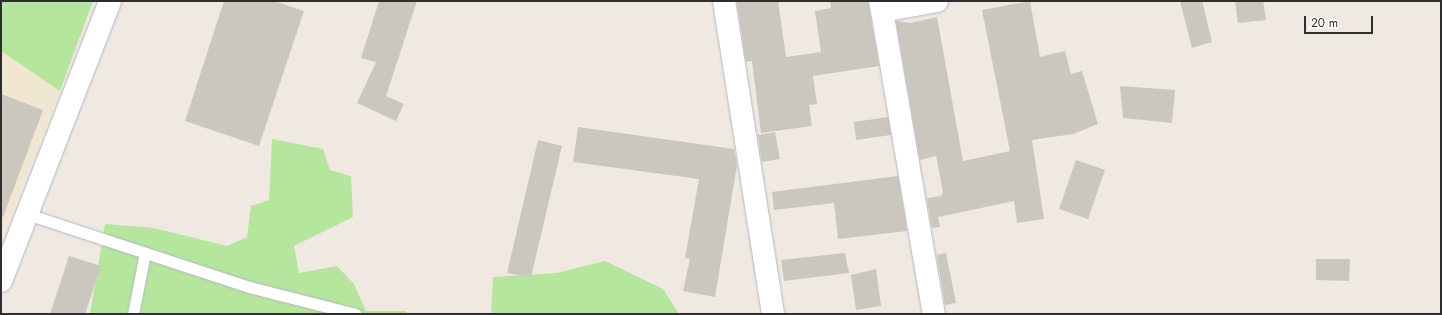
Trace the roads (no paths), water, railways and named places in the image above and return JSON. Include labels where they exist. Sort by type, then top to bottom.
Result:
[{"type":"street","points":[[1,281],[8,241],[27,214],[110,1]]},
{"type":"street","points":[[724,1],[773,314]]},
{"type":"street","points":[[934,314],[881,6],[936,1]]},
{"type":"lane","points":[[27,214],[249,287],[356,314]]},
{"type":"lane","points":[[133,314],[145,253]]}]
